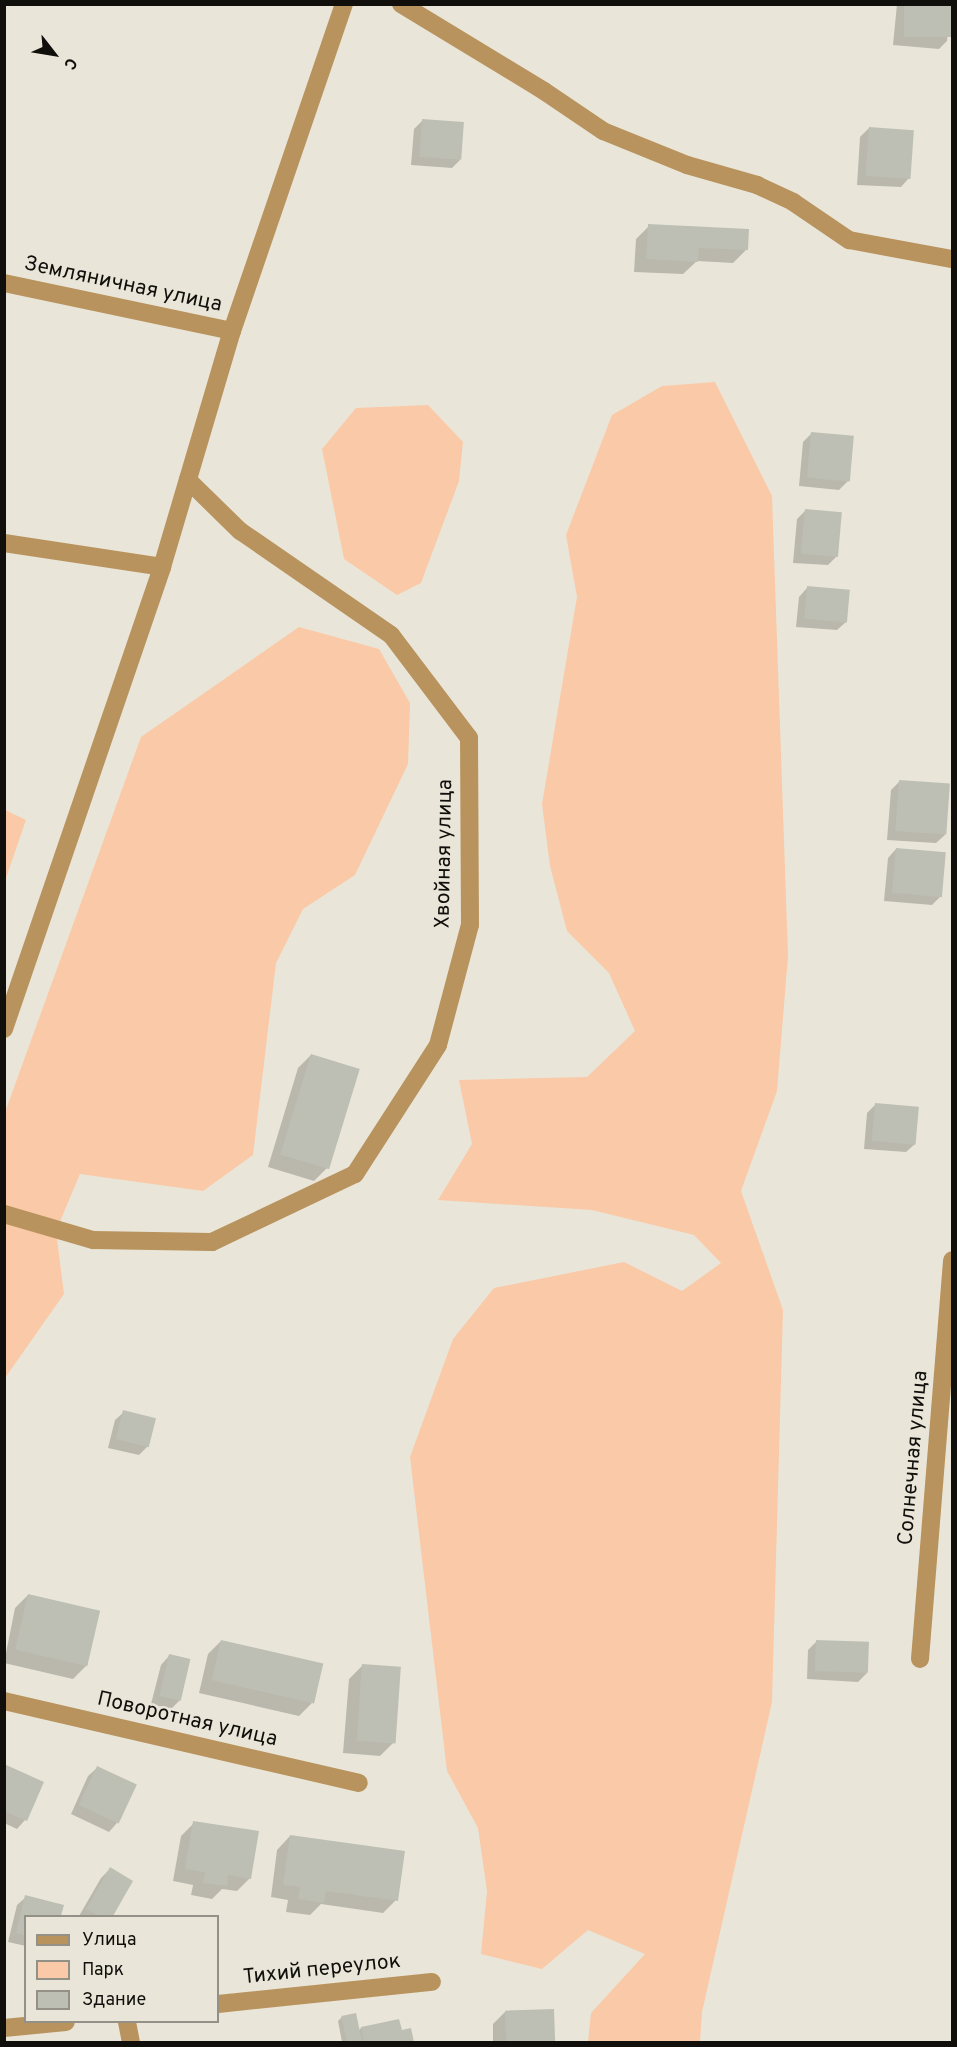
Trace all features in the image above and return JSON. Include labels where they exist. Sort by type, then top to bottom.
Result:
[{"type":"street","points":[[4,1029],[162,567],[232,331],[344,4]]},
{"type":"street","points":[[401,4],[544,91],[603,131],[678,162],[757,185],[793,202],[849,240],[952,259]]},
{"type":"street","name":"Земляничная улица","points":[[4,283],[232,331]]},
{"type":"street","name":"Хвойная улица","points":[[4,1214],[93,1240],[212,1242],[355,1174],[438,1045],[470,925],[469,738],[391,635],[240,531],[188,480]]},
{"type":"street","points":[[4,543],[162,567]]},
{"type":"street","name":"Солнечная улица","points":[[920,1659],[952,1260]]},
{"type":"street","name":"Поворотная улица","points":[[4,1701],[359,1783]]},
{"type":"street","name":"Тихий переулок","points":[[219,2004],[432,1982]]},
{"type":"street","points":[[4,2028],[56,2023]]},
{"type":"street","points":[[127,2023],[131,2043]]},
{"type":"green space","points":[[715,382],[772,496],[788,956],[777,1091],[741,1191],[783,1310],[772,1702],[702,2012],[700,2042],[588,2042],[591,2013],[645,1954],[588,1930],[542,1969],[481,1954],[487,1891],[478,1828],[447,1771],[410,1457],[453,1339],[494,1288],[624,1262],[682,1291],[721,1263],[694,1235],[592,1210],[438,1200],[472,1144],[459,1080],[587,1077],[635,1031],[609,973],[567,931],[550,866],[542,804],[577,597],[566,535],[612,415],[662,386]]},
{"type":"green space","points":[[428,405],[463,442],[459,481],[421,583],[397,595],[344,559],[322,449],[356,408]]},
{"type":"green space","points":[[299,627],[379,649],[410,703],[408,764],[355,875],[303,909],[276,963],[253,1155],[203,1191],[80,1174],[56,1231],[64,1294],[5,1378],[4,1115],[141,737]]},
{"type":"green space","points":[[5,810],[26,820],[5,881]]},
{"type":"building","points":[[904,4],[952,4],[952,37],[904,37]]},
{"type":"building","points":[[422,119],[464,122],[461,160],[419,157]]},
{"type":"building","points":[[869,127],[914,130],[910,179],[866,176]]},
{"type":"building","points":[[648,224],[749,229],[748,250],[699,248],[698,262],[646,259]]},
{"type":"building","points":[[811,432],[854,436],[850,482],[807,478]]},
{"type":"building","points":[[805,509],[842,512],[838,557],[801,554]]},
{"type":"building","points":[[807,586],[850,590],[847,623],[804,619]]},
{"type":"building","points":[[899,780],[950,784],[946,834],[895,831]]},
{"type":"building","points":[[896,848],[946,852],[942,897],[892,893]]},
{"type":"building","points":[[311,1054],[360,1069],[329,1169],[280,1154]]},
{"type":"building","points":[[875,1103],[919,1107],[916,1145],[872,1141]]},
{"type":"building","points":[[123,1410],[156,1418],[149,1447],[116,1439]]},
{"type":"building","points":[[28,1594],[100,1611],[87,1666],[15,1650]]},
{"type":"building","points":[[221,1640],[323,1664],[314,1704],[212,1680]]},
{"type":"building","points":[[816,1640],[869,1642],[868,1673],[815,1671]]},
{"type":"building","points":[[169,1654],[190,1659],[181,1701],[159,1696]]},
{"type":"building","points":[[362,1664],[401,1667],[396,1744],[357,1741]]},
{"type":"building","points":[[4,1764],[44,1782],[27,1821],[4,1811]]},
{"type":"building","points":[[97,1766],[137,1785],[119,1824],[79,1805]]},
{"type":"building","points":[[193,1821],[259,1831],[251,1879],[228,1875],[227,1886],[203,1883],[205,1872],[185,1869]]},
{"type":"building","points":[[290,1835],[405,1851],[398,1901],[326,1891],[324,1903],[298,1899],[300,1887],[283,1885]]},
{"type":"building","points":[[110,1867],[133,1881],[114,1915],[97,1915],[86,1909]]},
{"type":"building","points":[[25,1895],[64,1905],[61,1915],[24,1915],[24,1935],[16,1933]]},
{"type":"building","points":[[554,2009],[555,2042],[506,2042],[505,2011]]},
{"type":"building","points":[[356,2013],[362,2042],[347,2042],[341,2016]]},
{"type":"building","points":[[399,2019],[402,2030],[411,2028],[414,2042],[364,2042],[361,2027]]}]
